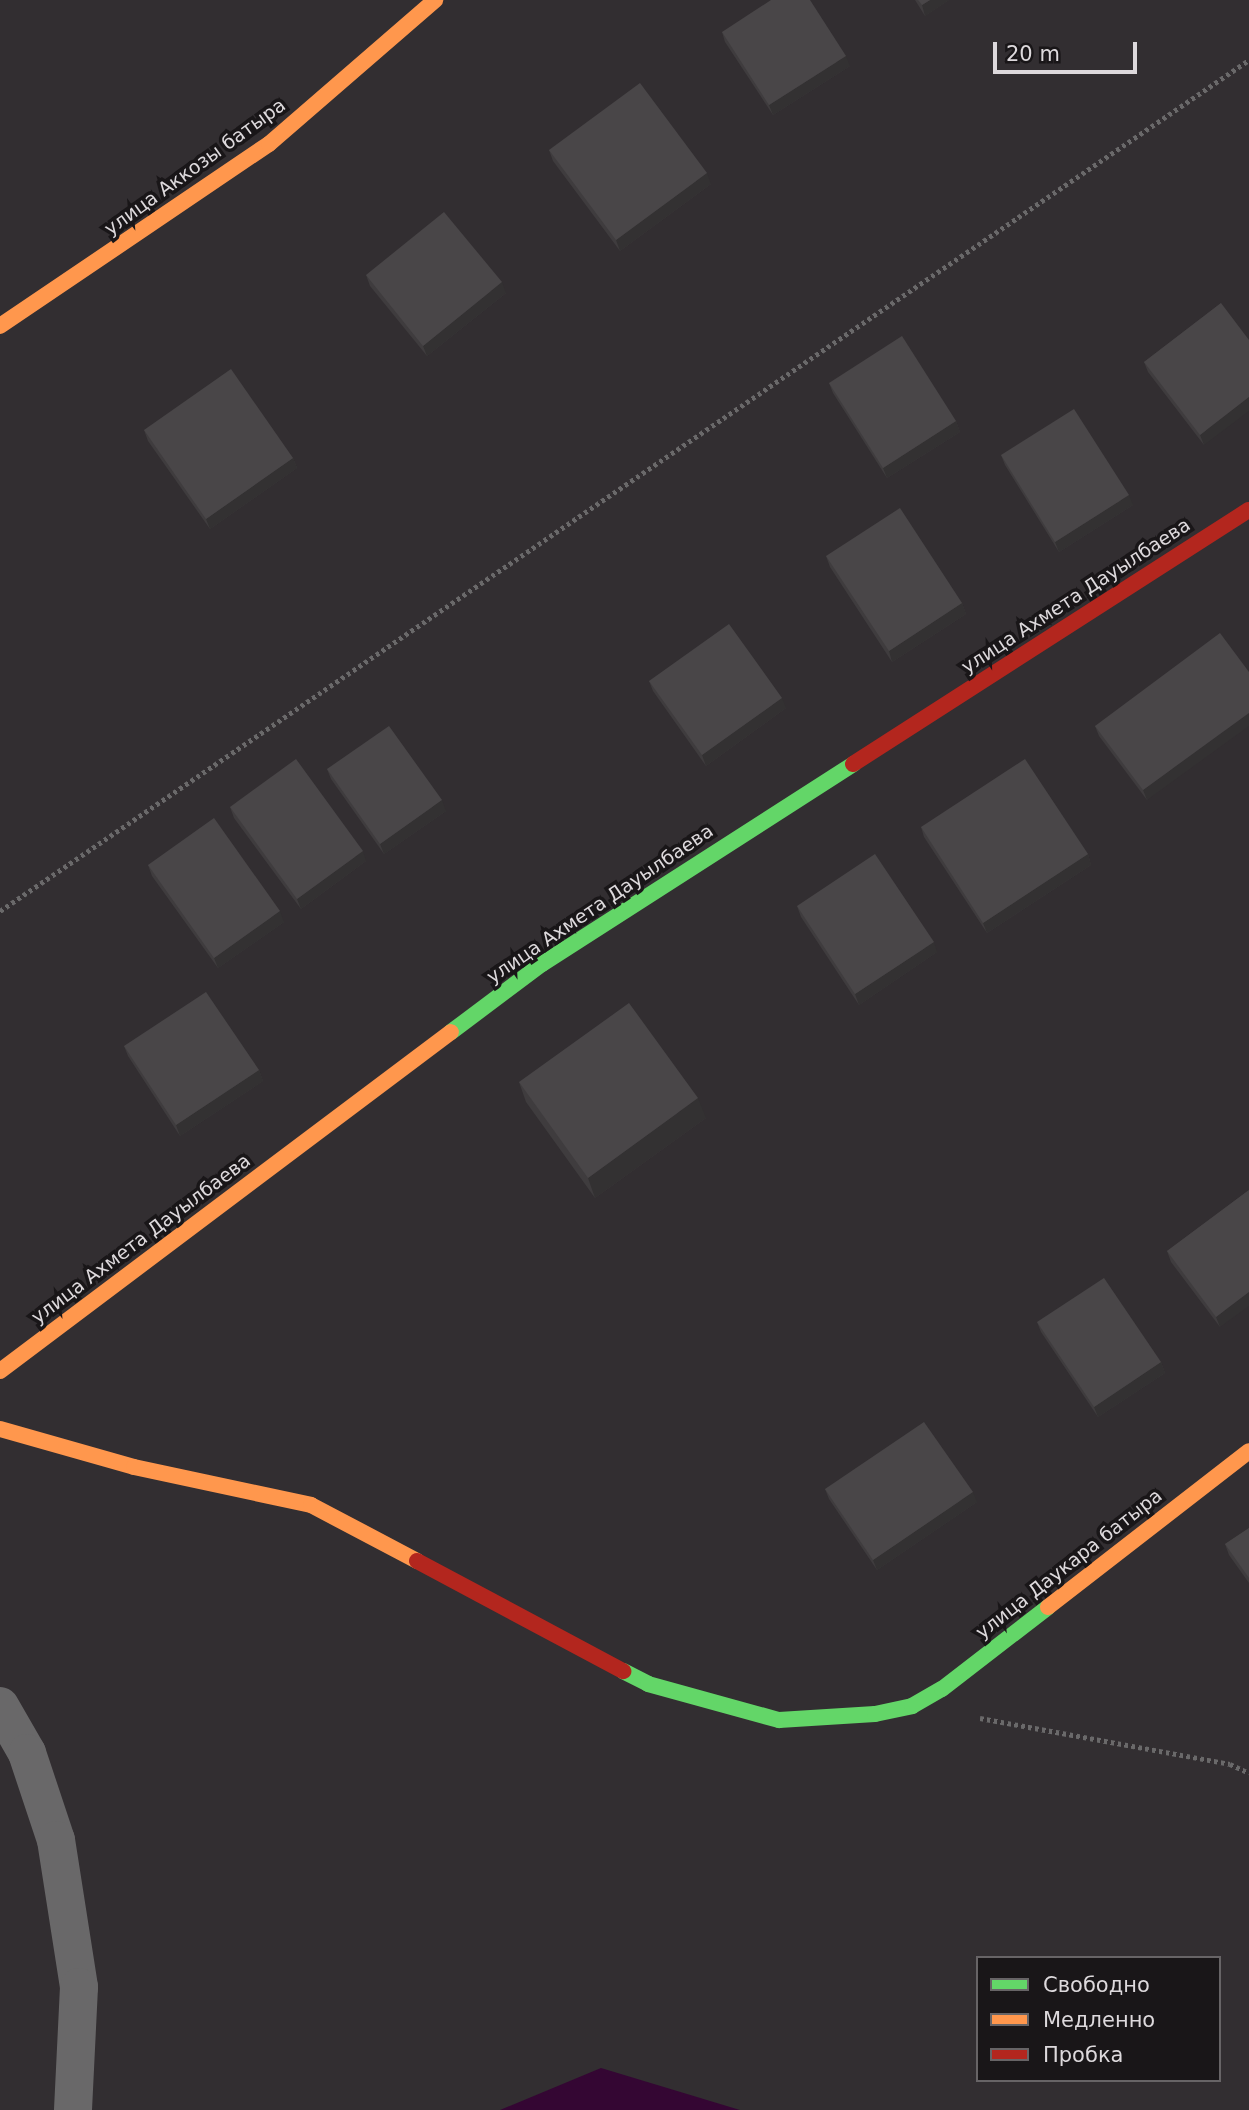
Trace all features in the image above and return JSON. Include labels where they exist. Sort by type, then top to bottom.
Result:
[{"type":"street","name":"улица Аккозы батыра","points":[[0,326],[270,144],[435,0]]},
{"type":"street","name":"улица Ахмета Дауылбаева","points":[[0,1371],[542,964],[1249,510]]},
{"type":"street","points":[[0,1429],[134,1467],[311,1505],[364,1527],[546,1634],[702,1704],[779,1720],[825,1720],[912,1706]]},
{"type":"street","name":"улица Даукара батыра","points":[[912,1706],[1249,1451]]},
{"type":"street","points":[[0,1706],[27,1753],[56,1840],[79,1987],[73,2110]]},
{"type":"path","points":[[0,911],[1249,61]]},
{"type":"path","points":[[912,1706],[1230,1764],[1249,1773]]},
{"type":"shaded area","points":[[601,2068],[740,2110],[500,2110]]},
{"type":"building","points":[[771,0],[810,0],[846,56],[769,105],[722,32]]},
{"type":"building","points":[[640,83],[707,173],[616,240],[549,150]]},
{"type":"building","points":[[444,212],[502,282],[423,346],[366,275]]},
{"type":"building","points":[[1221,303],[1249,340],[1249,397],[1200,435],[1144,362]]},
{"type":"building","points":[[902,336],[956,421],[883,468],[829,383]]},
{"type":"building","points":[[231,369],[293,458],[206,519],[144,430]]},
{"type":"building","points":[[1074,409],[1129,495],[1055,542],[1001,455]]},
{"type":"building","points":[[900,508],[962,603],[889,651],[826,556]]},
{"type":"building","points":[[729,624],[782,698],[702,755],[649,681]]},
{"type":"building","points":[[1220,633],[1249,672],[1249,713],[1143,790],[1095,726]]},
{"type":"building","points":[[389,726],[442,800],[380,844],[327,769]]},
{"type":"building","points":[[296,759],[363,851],[297,899],[230,807]]},
{"type":"building","points":[[1025,759],[1088,854],[983,923],[921,827]]},
{"type":"building","points":[[214,818],[280,911],[214,958],[148,865]]},
{"type":"building","points":[[875,854],[934,942],[855,994],[797,906]]},
{"type":"building","points":[[206,992],[259,1070],[176,1125],[124,1046]]},
{"type":"building","points":[[629,1003],[698,1098],[588,1178],[519,1082]]},
{"type":"building","points":[[1249,1190],[1249,1292],[1216,1317],[1167,1251]]},
{"type":"building","points":[[1104,1278],[1161,1362],[1094,1407],[1037,1322]]},
{"type":"building","points":[[924,1422],[973,1492],[873,1560],[825,1489]]},
{"type":"building","points":[[1249,1528],[1249,1578],[1225,1544]]},
{"type":"traffic: fast","points":[[451,1032],[542,964],[853,764]]},
{"type":"traffic: fast","points":[[623,1671],[648,1684],[779,1720],[875,1714],[912,1706],[942,1689],[1048,1607]]},
{"type":"traffic: slow","points":[[0,326],[269,144],[435,0]]},
{"type":"traffic: slow","points":[[0,1371],[451,1032]]},
{"type":"traffic: slow","points":[[0,1429],[134,1467],[311,1505],[417,1561]]},
{"type":"traffic: slow","points":[[1048,1607],[1249,1451]]},
{"type":"traffic: jam","points":[[853,764],[1249,510]]},
{"type":"traffic: jam","points":[[417,1561],[623,1671]]}]
